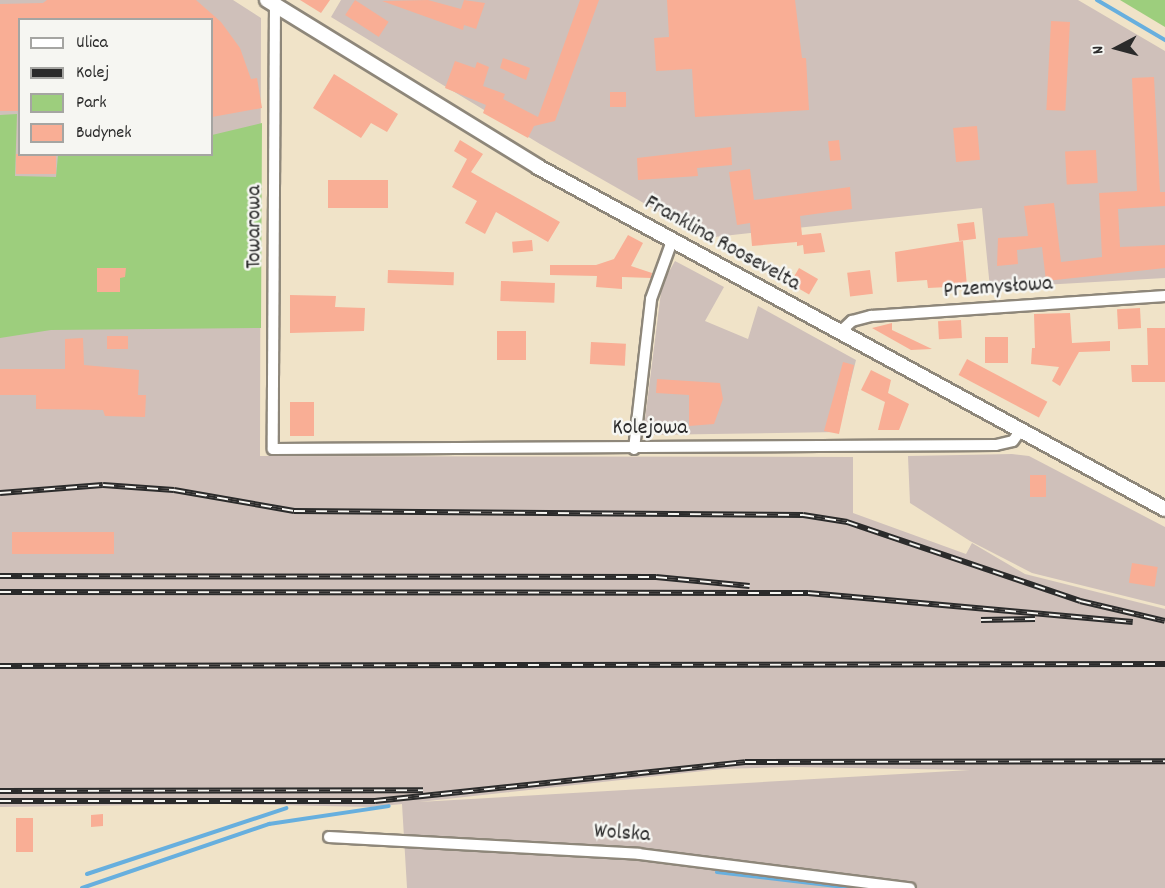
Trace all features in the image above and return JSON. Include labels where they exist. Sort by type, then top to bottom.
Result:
[{"type":"street","name":"Franklina Roosevelta","points":[[272,2],[538,166],[839,333],[1165,509]]},
{"type":"street","name":"Towarowa","points":[[272,2],[273,449]]},
{"type":"street","points":[[634,448],[651,299],[672,241]]},
{"type":"street","name":"Przemysłowa","points":[[839,333],[861,317],[1165,296]]},
{"type":"street","name":"Kolejowa","points":[[273,449],[996,445],[1013,441],[1020,431]]},
{"type":"street","name":"Wolska","points":[[329,837],[639,854],[910,888]]},
{"type":"shaded area","points":[[0,0],[233,0],[261,18],[260,456],[853,457],[853,513],[966,554],[972,543],[1025,574],[1165,609],[1165,888],[407,888],[402,804],[372,807],[224,804],[0,807]],"holes":[[[791,767],[970,770],[419,802],[722,769]]]},
{"type":"shaded area","points":[[341,0],[1078,0],[1165,51],[1165,278],[990,288],[982,208],[705,238],[540,144],[331,17]]},
{"type":"shaded area","points":[[675,261],[724,287],[705,321],[748,339],[758,306],[856,360],[838,432],[643,435],[662,284]]},
{"type":"shaded area","points":[[1012,454],[1029,456],[1165,527],[1165,606],[1032,573],[970,541],[910,503],[908,456]]},
{"type":"green space","points":[[1120,0],[1165,0],[1165,27]]},
{"type":"green space","points":[[17,114],[15,176],[56,177],[58,156],[213,156],[213,135],[262,123],[261,328],[51,330],[0,338],[0,115]]},
{"type":"building","points":[[47,0],[196,0],[221,22],[240,48],[251,79],[257,78],[262,108],[213,117],[213,18],[18,18],[18,111],[0,111],[0,4],[43,3]]},
{"type":"building","points":[[300,0],[330,0],[321,13]]},
{"type":"building","points":[[355,0],[389,22],[379,37],[345,15]]},
{"type":"building","points":[[428,0],[461,9],[464,0],[485,3],[476,29],[464,25],[463,30],[382,1]]},
{"type":"building","points":[[580,0],[599,0],[555,121],[534,126],[528,138],[483,113],[486,105],[445,88],[455,61],[475,68],[477,62],[489,67],[483,86],[505,94],[503,99],[538,117]]},
{"type":"building","points":[[667,0],[795,0],[802,58],[806,58],[809,110],[695,117],[692,69],[656,71],[654,38],[669,37]]},
{"type":"building","points":[[1051,21],[1070,22],[1065,111],[1046,110]]},
{"type":"building","points":[[503,58],[530,68],[526,80],[500,68]]},
{"type":"building","points":[[334,74],[398,114],[387,132],[371,123],[361,138],[313,108]]},
{"type":"building","points":[[1154,77],[1160,192],[1165,192],[1165,206],[1118,209],[1120,247],[1165,245],[1165,268],[1046,281],[1042,247],[1017,250],[1018,264],[997,266],[998,238],[1028,236],[1024,206],[1054,203],[1061,262],[1102,257],[1099,193],[1137,191],[1132,78]]},
{"type":"building","points":[[610,92],[626,92],[626,107],[610,107]]},
{"type":"building","points":[[977,126],[980,160],[956,162],[953,128]]},
{"type":"building","points":[[460,140],[483,154],[471,172],[560,222],[548,242],[496,212],[485,234],[465,223],[477,201],[452,187],[467,159],[454,151]]},
{"type":"building","points":[[839,140],[841,160],[830,161],[828,141]]},
{"type":"building","points":[[731,147],[732,165],[697,168],[698,176],[638,180],[637,158]]},
{"type":"building","points":[[1096,150],[1098,183],[1067,185],[1065,152]]},
{"type":"building","points":[[16,154],[18,156],[56,156],[56,174],[16,174]]},
{"type":"building","points":[[750,169],[754,200],[850,187],[852,209],[800,216],[802,235],[821,233],[825,252],[804,254],[803,245],[797,246],[797,242],[752,246],[750,223],[737,225],[729,172]]},
{"type":"building","points":[[328,180],[388,180],[388,208],[328,208]]},
{"type":"building","points":[[974,222],[976,239],[959,241],[957,224]]},
{"type":"building","points":[[628,235],[643,243],[631,266],[652,273],[651,278],[622,277],[622,289],[596,287],[597,276],[550,275],[550,265],[596,265],[614,259]]},
{"type":"building","points":[[532,240],[533,251],[513,253],[512,242]]},
{"type":"building","points":[[963,241],[967,286],[928,288],[927,280],[897,282],[895,252]]},
{"type":"building","points":[[97,268],[126,268],[125,277],[120,278],[120,292],[97,292]]},
{"type":"building","points":[[799,268],[818,279],[809,295],[790,284]]},
{"type":"building","points":[[388,270],[454,272],[454,285],[388,283]]},
{"type":"building","points":[[870,270],[873,294],[850,297],[847,273]]},
{"type":"building","points":[[501,281],[555,283],[554,303],[500,301]]},
{"type":"building","points":[[290,295],[336,296],[335,307],[365,308],[364,331],[290,333]]},
{"type":"building","points":[[1140,308],[1141,328],[1118,329],[1117,309]]},
{"type":"building","points":[[1070,313],[1072,343],[1110,341],[1110,351],[1079,352],[1060,386],[1052,381],[1059,367],[1031,364],[1032,348],[1035,348],[1034,314]]},
{"type":"building","points":[[961,320],[962,338],[939,339],[938,321]]},
{"type":"building","points":[[892,323],[892,330],[932,349],[911,350],[872,328]]},
{"type":"building","points":[[1147,328],[1165,328],[1165,382],[1132,382],[1131,365],[1148,365]]},
{"type":"building","points":[[497,331],[526,331],[526,360],[497,360]]},
{"type":"building","points":[[107,336],[128,336],[128,349],[107,349]]},
{"type":"building","points":[[985,337],[1008,337],[1008,363],[985,363]]},
{"type":"building","points":[[83,338],[84,365],[139,370],[138,395],[146,395],[145,417],[105,416],[103,410],[36,409],[36,395],[0,395],[0,369],[65,369],[65,339]]},
{"type":"building","points":[[591,342],[626,344],[625,366],[590,364]]},
{"type":"building","points":[[967,359],[1047,402],[1039,418],[959,375]]},
{"type":"building","points":[[843,362],[854,365],[839,434],[824,431]]},
{"type":"building","points":[[871,370],[891,380],[888,393],[909,404],[899,430],[878,430],[885,402],[861,390]]},
{"type":"building","points":[[657,379],[720,383],[723,399],[714,424],[689,426],[689,395],[656,393]]},
{"type":"building","points":[[290,402],[314,402],[314,436],[290,436]]},
{"type":"building","points":[[1030,475],[1046,475],[1046,497],[1030,497]]},
{"type":"building","points":[[12,532],[114,532],[114,554],[12,554]]},
{"type":"building","points":[[1132,563],[1158,567],[1155,587],[1129,583]]},
{"type":"building","points":[[103,814],[103,826],[91,827],[91,815]]},
{"type":"building","points":[[16,818],[33,818],[33,852],[16,852]]},
{"type":"waterway","points":[[1097,0],[1165,40]]},
{"type":"waterway","points":[[82,888],[269,824],[389,806]]},
{"type":"waterway","points":[[87,874],[286,808]]},
{"type":"waterway","points":[[717,872],[854,888]]},
{"type":"railway","points":[[0,493],[103,485],[174,490],[294,511],[803,515],[847,522],[1080,601],[1165,621]]},
{"type":"railway","points":[[0,576],[656,577],[750,586]]},
{"type":"railway","points":[[0,592],[808,593],[1133,622]]},
{"type":"railway","points":[[981,620],[1035,619]]},
{"type":"railway","points":[[0,666],[1165,664]]},
{"type":"railway","points":[[0,801],[375,801],[745,762],[1165,761]]},
{"type":"railway","points":[[0,791],[423,790]]}]
